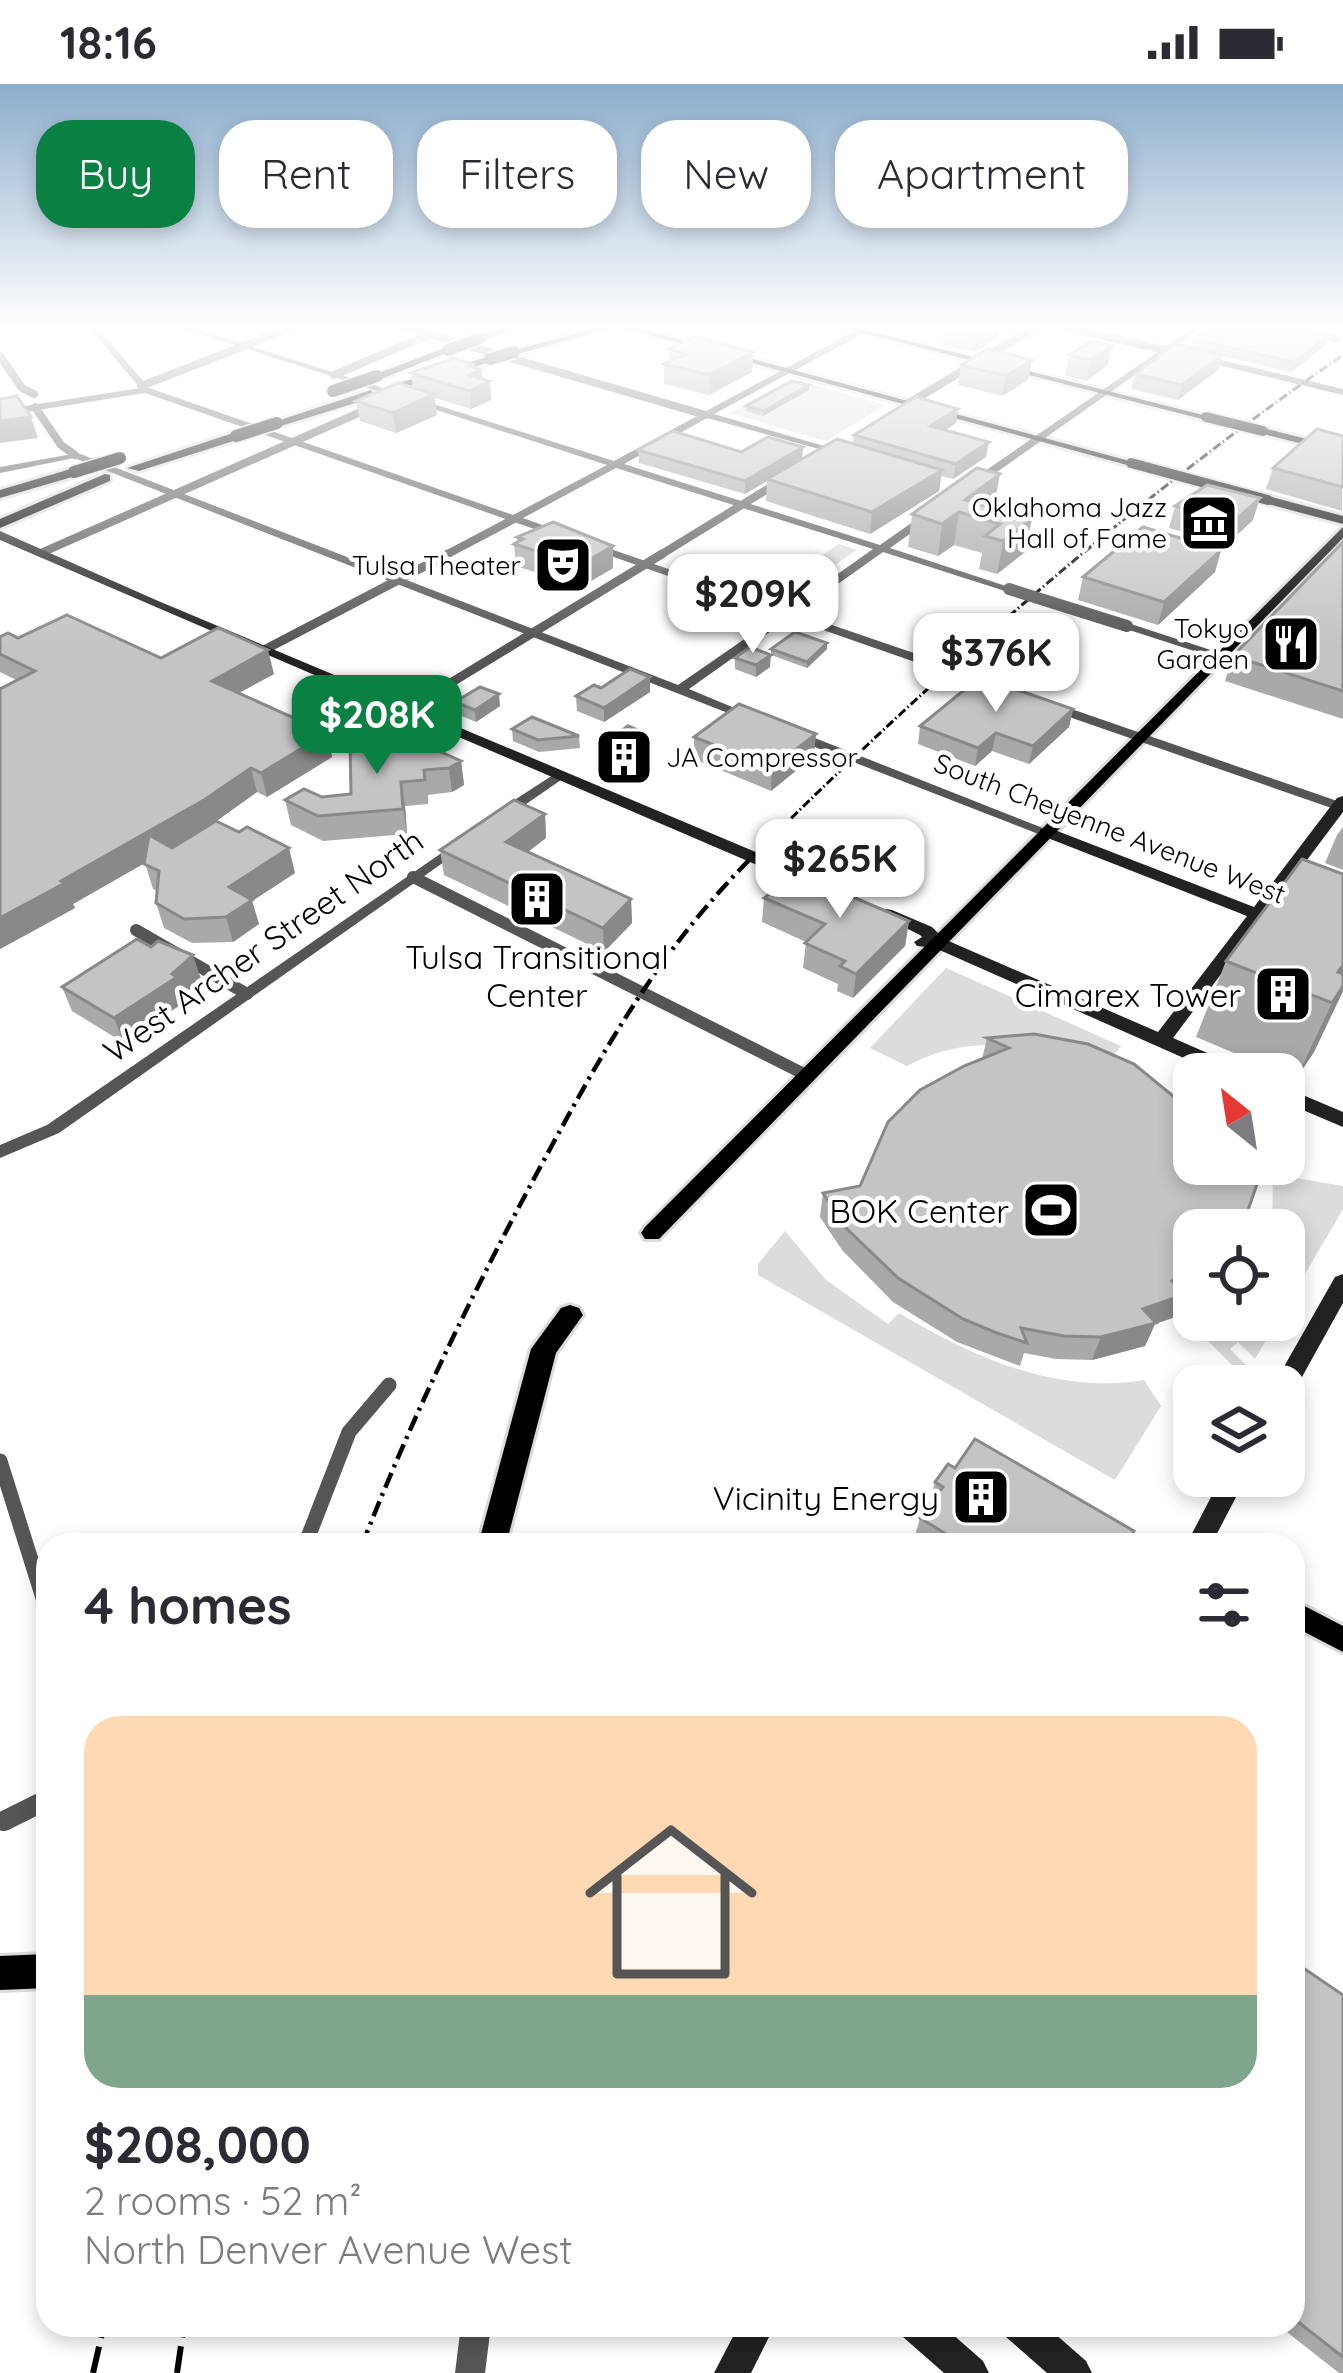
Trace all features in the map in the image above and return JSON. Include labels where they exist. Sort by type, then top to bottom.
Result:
[{"type":"highway","points":[[3,507],[74,472],[197,434]]},
{"type":"highway","points":[[3,507],[243,434]]},
{"type":"highway","points":[[495,1533],[544,1349],[570,1315]]},
{"type":"highway","points":[[0,1973],[36,1972]]},
{"type":"main road","points":[[1021,434],[1343,520]]},
{"type":"main road","points":[[1274,434],[1343,451]]},
{"type":"main road","points":[[652,1233],[1343,531]]},
{"type":"main road","points":[[0,535],[403,712],[827,889]]},
{"type":"main road","points":[[556,777],[566,786],[838,907]]},
{"type":"main road","points":[[1161,1041],[1342,805]]},
{"type":"main road","name":"South Cheyenne Avenue West","points":[[1046,832],[1298,931]]},
{"type":"main road","points":[[864,911],[916,941],[938,943],[1189,1053]]},
{"type":"main road","points":[[1305,1103],[1343,1120]]},
{"type":"main road","points":[[1297,1365],[1343,1283]]},
{"type":"main road","points":[[1204,1533],[1224,1497]]},
{"type":"main road","points":[[1305,1619],[1343,1640]]},
{"type":"main road","points":[[731,2373],[751,2337]]},
{"type":"main road","points":[[930,2337],[971,2373]]},
{"type":"main road","points":[[1032,2337],[1074,2373]]},
{"type":"street","points":[[53,434],[75,455],[757,720]]},
{"type":"street","points":[[270,434],[1006,690]]},
{"type":"street","points":[[41,553],[308,434]]},
{"type":"street","points":[[533,434],[1220,656]]},
{"type":"street","points":[[264,650],[671,434]]},
{"type":"street","points":[[771,434],[859,459]]},
{"type":"street","points":[[960,491],[1045,434]]},
{"type":"street","points":[[0,470],[75,455]]},
{"type":"street","points":[[403,712],[787,477]]},
{"type":"street","points":[[679,690],[945,504]]},
{"type":"street","points":[[1046,704],[1342,805]]},
{"type":"street","name":"South Cheyenne Avenue West","points":[[776,727],[1046,832]]},
{"type":"street","points":[[486,825],[556,777]]},
{"type":"street","name":"West Archer Street North","points":[[0,1152],[52,1129],[468,838]]},
{"type":"street","points":[[413,877],[806,1075]]},
{"type":"street","points":[[136,930],[247,994]]},
{"type":"street","points":[[310,1533],[349,1432],[389,1385]]},
{"type":"street","points":[[2,1466],[36,1575]]},
{"type":"street","points":[[4,1821],[36,1805]]},
{"type":"street","points":[[470,2373],[474,2337]]},
{"type":"shaded area","points":[[801,434],[838,434],[826,441]]},
{"type":"shaded area","points":[[839,544],[857,550],[782,601],[763,595]]},
{"type":"shaded area","points":[[946,968],[1121,1046],[1109,1061],[982,1045],[907,1066],[870,1048]]},
{"type":"shaded area","points":[[1305,1179],[1343,1186],[1343,1209],[1305,1274],[1305,1209],[1272,1209],[1273,1185],[1305,1185]]},
{"type":"shaded area","points":[[785,1231],[826,1280],[888,1324],[899,1313],[986,1357],[1047,1377],[1111,1383],[1144,1380],[1161,1406],[1115,1480],[758,1275],[758,1264]]},
{"type":"shaded area","points":[[1208,1341],[1266,1341],[1255,1359],[1238,1342],[1230,1349],[1246,1365],[1232,1365]]},
{"type":"building","points":[[668,434],[741,452],[768,437],[803,447],[745,481],[638,450]]},
{"type":"building","points":[[959,434],[989,442],[956,464],[854,435]]},
{"type":"building","points":[[1312,434],[1343,436],[1343,487],[1273,468]]},
{"type":"building","points":[[837,439],[942,470],[872,512],[767,479]]},
{"type":"building","points":[[977,468],[1000,474],[965,500],[1032,519],[1003,541],[985,536],[1000,524],[959,512],[942,524],[912,514]]},
{"type":"building","points":[[1207,485],[1260,498],[1233,522],[1175,506]]},
{"type":"building","points":[[553,522],[613,546],[580,565],[514,544],[523,539],[517,537]]},
{"type":"building","points":[[1143,527],[1221,550],[1164,602],[1083,577]]},
{"type":"building","points":[[1343,542],[1343,691],[1233,656]]},
{"type":"building","points":[[67,615],[161,658],[218,628],[268,650],[212,681],[327,733],[261,773],[251,768],[0,918],[0,689],[35,671],[0,654],[0,637],[8,633],[18,638]]},
{"type":"building","points":[[795,632],[827,643],[807,662],[771,649]]},
{"type":"building","points":[[750,647],[771,655],[756,665],[735,658]]},
{"type":"building","points":[[630,669],[650,677],[604,708],[576,696],[594,685],[601,688]]},
{"type":"building","points":[[980,677],[1073,709],[1033,746],[996,733],[978,748],[920,726]]},
{"type":"building","points":[[480,687],[499,694],[475,710],[455,702]]},
{"type":"building","points":[[739,704],[816,734],[772,768],[694,737]]},
{"type":"building","points":[[532,717],[579,736],[538,740],[512,729]]},
{"type":"building","points":[[628,726],[645,733],[618,752],[601,745]]},
{"type":"building","points":[[391,736],[405,736],[461,761],[449,768],[424,770],[425,780],[401,782],[403,809],[318,816],[285,800],[304,789],[322,797],[351,794],[350,746],[360,740],[378,744]]},
{"type":"building","points":[[514,800],[545,814],[506,842],[631,899],[603,928],[440,850]]},
{"type":"building","points":[[216,821],[239,832],[247,827],[289,848],[229,887],[252,900],[226,917],[184,919],[156,903],[159,871],[144,864],[149,835],[172,848]]},
{"type":"building","points":[[1302,859],[1343,874],[1343,965],[1338,972],[1343,974],[1343,986],[1332,1003],[1226,961]]},
{"type":"building","points":[[797,873],[909,921],[856,974],[840,966],[845,961],[805,943],[825,924],[764,898]]},
{"type":"building","points":[[137,939],[151,947],[158,941],[193,955],[172,974],[177,977],[114,1018],[62,987]]},
{"type":"building","name":"BOK Center","points":[[1034,1034],[1088,1044],[1134,1064],[1173,1096],[1173,1185],[1257,1185],[1248,1209],[1173,1209],[1173,1299],[1143,1309],[1156,1323],[1101,1337],[1021,1328],[1027,1343],[997,1333],[963,1319],[898,1278],[845,1227],[823,1193],[860,1186],[888,1122],[920,1090],[1009,1048],[987,1038]]},
{"type":"building","points":[[975,1439],[1134,1531],[944,1533],[920,1518],[943,1487],[935,1482],[948,1464],[955,1468]]},
{"type":"building","points":[[1305,1969],[1343,1995],[1343,2357],[1305,2327]]},
{"type":"railway","points":[[758,851],[966,654],[1112,529],[1234,434]]},
{"type":"railway","points":[[367,1533],[466,1310],[586,1084],[662,963],[758,851]]},
{"type":"railway","points":[[93,2373],[101,2337]]},
{"type":"railway","points":[[177,2373],[182,2337]]},
{"type":"place","name":"Oklahoma Jazz Hall of Fame","points":[[1209,523]]},
{"type":"place","name":"Tulsa Theater","points":[[563,565]]},
{"type":"place","name":"Tokyo Garden","points":[[1291,644]]},
{"type":"place","name":"JA Compressor","points":[[624,757]]},
{"type":"place","name":"Tulsa Transitional Center","points":[[537,899]]},
{"type":"place","name":"Cimarex Tower","points":[[1283,994]]},
{"type":"place","name":"BOK Center","points":[[1051,1210]]},
{"type":"place","name":"Vicinity Energy","points":[[981,1497]]}]
